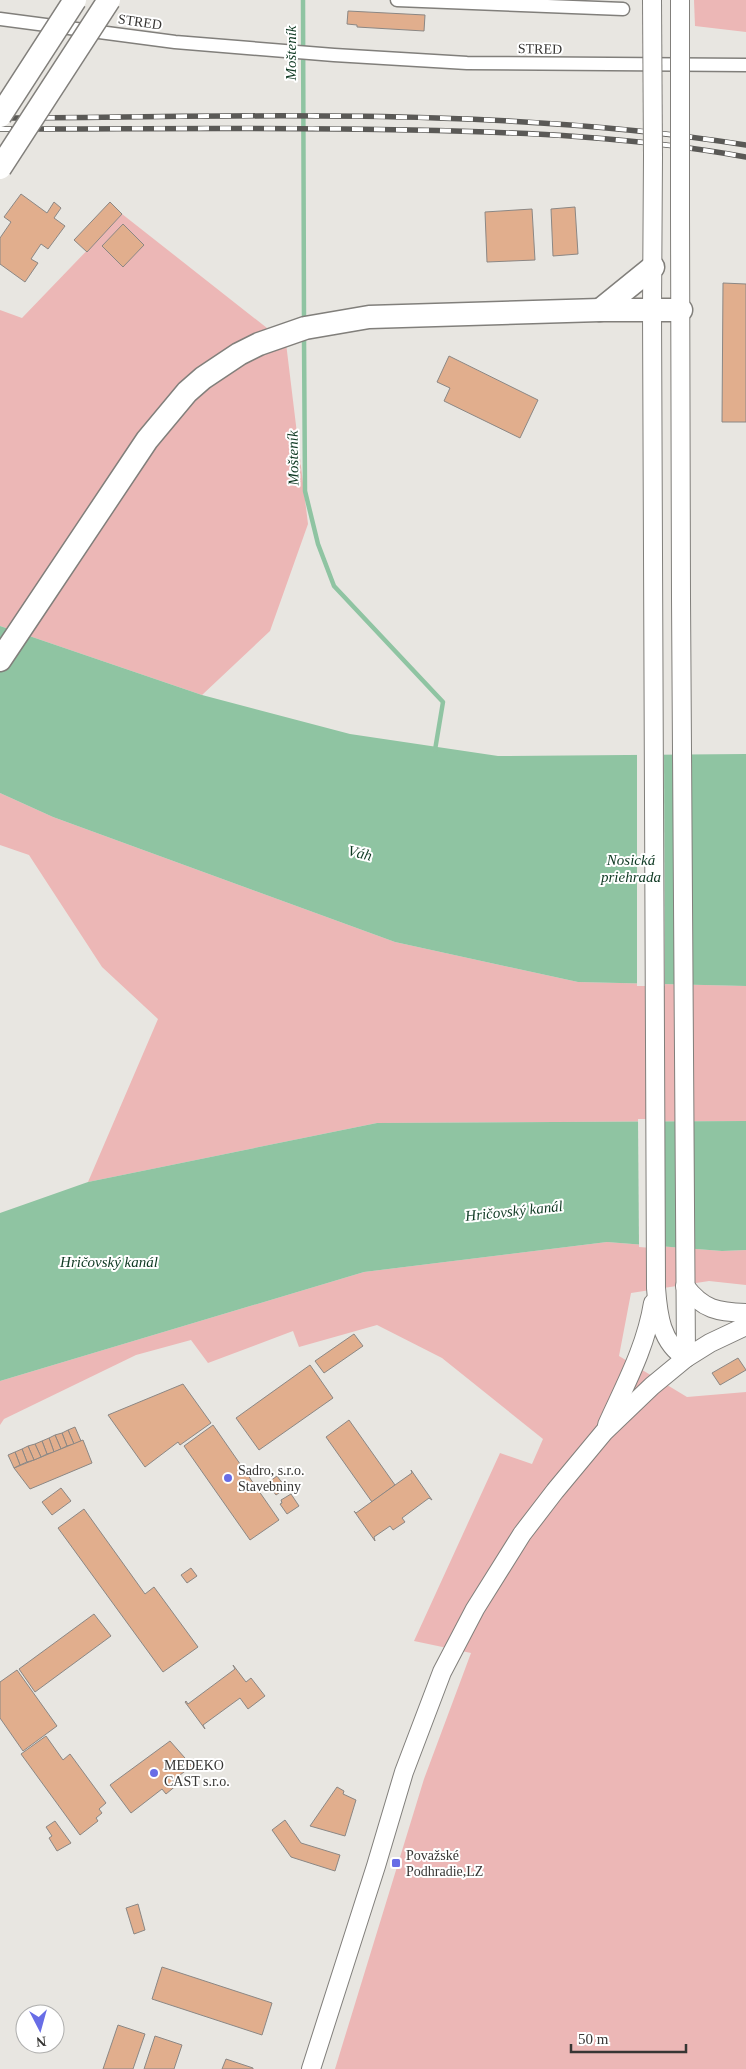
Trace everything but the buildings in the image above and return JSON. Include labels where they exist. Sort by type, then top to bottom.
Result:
[{"type":"highway","points":[[0,116],[75,0]]},
{"type":"highway","points":[[0,168],[109,0]]},
{"type":"highway","points":[[600,310],[652,267]]},
{"type":"highway","points":[[0,660],[128,467],[172,410],[187,392],[214,370],[240,354],[284,335],[324,324],[370,317],[600,310],[681,310]]},
{"type":"main road","points":[[652,0],[656,1288],[661,1324],[667,1340],[677,1353],[686,1358]]},
{"type":"main road","points":[[680,0],[681,598],[686,1358]]},
{"type":"main road","points":[[685,1278],[696,1300],[708,1307],[726,1312],[746,1313]]},
{"type":"main road","points":[[604,1432],[636,1364],[648,1328],[656,1288]]},
{"type":"main road","points":[[311,2069],[374,1875],[404,1772],[442,1672],[476,1609],[522,1534],[604,1432],[652,1386],[686,1358],[710,1343],[746,1326]]},
{"type":"street","points":[[397,0],[624,8]]},
{"type":"street","name":"STRED","points":[[0,18],[174,42],[334,56],[467,63],[746,66]]},
{"type":"shaded area","points":[[694,0],[746,0],[746,32],[695,26]]},
{"type":"shaded area","points":[[122,214],[286,343],[308,524],[270,631],[202,695],[0,626],[0,310],[22,318]]},
{"type":"shaded area","points":[[0,793],[53,817],[395,942],[578,982],[746,986],[746,1121],[377,1123],[88,1182],[158,1019],[102,967],[29,855],[0,845]]},
{"type":"shaded area","points":[[607,1242],[722,1251],[746,1250],[746,1285],[709,1281],[631,1293],[619,1356],[687,1397],[746,1392],[746,2069],[335,2069],[424,1779],[471,1653],[414,1641],[500,1453],[532,1464],[543,1439],[442,1358],[377,1325],[299,1347],[293,1331],[208,1363],[191,1340],[136,1355],[4,1419],[0,1425],[0,1381],[364,1272]]},
{"type":"water","points":[[0,626],[202,695],[350,734],[498,756],[746,754],[746,986],[578,982],[395,942],[53,817],[0,793]]},
{"type":"water","name":"Hričovský kanál","points":[[746,1121],[746,1250],[722,1251],[607,1242],[364,1272],[0,1381],[0,1213],[88,1182],[377,1123]]},
{"type":"pier","points":[[637,751],[664,751],[665,986],[637,986]]},
{"type":"pier","points":[[638,1119],[665,1119],[665,1249],[639,1247]]},
{"type":"waterway","name":"Mošteník","points":[[303,0],[304,321]]},
{"type":"waterway","name":"Mošteník","points":[[304,336],[305,491],[318,544],[334,586],[443,702],[435,750]]},
{"type":"railway","points":[[0,118],[374,116],[468,119],[561,124],[654,133],[746,145]]},
{"type":"railway","points":[[0,129],[308,129],[495,132],[621,140],[746,157]]},
{"type":"place","name":"Sadro, s.r.o. Stavebniny","points":[[228,1478]]},
{"type":"place","name":"MEDEKO CAST s.r.o.","points":[[154,1773]]},
{"type":"place","name":"Považské Podhradie,LZ","points":[[396,1863]]},
{"type":"water label","name":"Váh","points":[[360,853]]},
{"type":"water label","name":"Nosická priehrada","points":[[631,868]]}]
